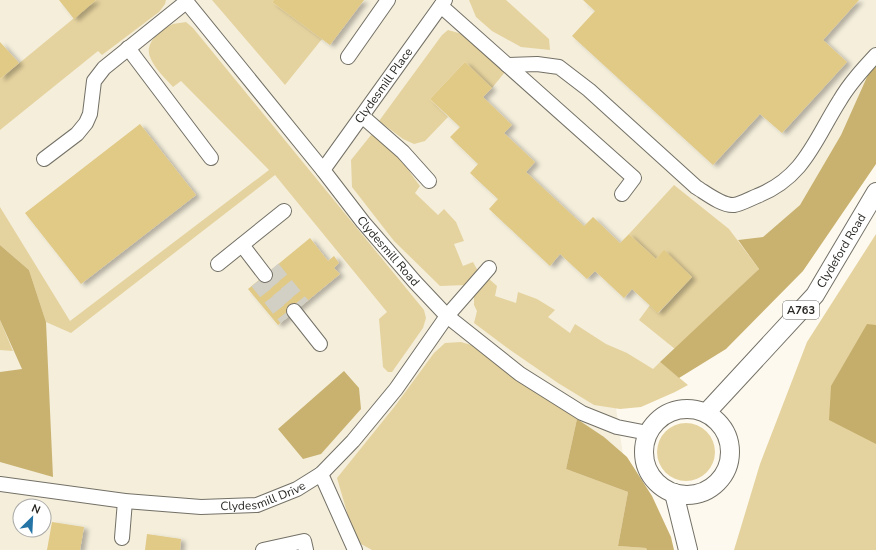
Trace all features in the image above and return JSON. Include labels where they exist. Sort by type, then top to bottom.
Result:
[{"type":"main road","name":"Clydeford Road","points":[[706,413],[815,296],[876,192]]},
{"type":"main road","points":[[693,409],[706,413],[717,422],[726,433],[730,447],[729,461],[724,475],[714,485],[702,492],[688,495],[674,493],[660,486],[651,475],[645,462],[644,447],[648,433],[656,422],[666,414],[679,410],[693,409]]},
{"type":"main road","points":[[674,493],[688,550]]},
{"type":"street","points":[[348,57],[388,0]]},
{"type":"street","points":[[44,159],[77,134],[86,122],[90,114],[94,81],[104,68],[185,1]]},
{"type":"street","name":"Clydesmill Road","points":[[185,1],[363,222],[415,282],[447,316],[520,374],[582,413],[617,427],[648,433]]},
{"type":"street","points":[[443,3],[507,65],[634,178],[622,194]]},
{"type":"street","name":"Clydesmill Place","points":[[322,170],[443,3]]},
{"type":"street","points":[[128,48],[211,158]]},
{"type":"street","points":[[507,65],[537,64],[559,67],[589,90],[696,187],[714,200],[734,205],[779,185],[800,167],[818,139],[840,99],[859,73],[876,54]]},
{"type":"street","points":[[362,116],[403,152],[429,181]]},
{"type":"street","points":[[218,264],[284,211]]},
{"type":"street","points":[[242,245],[265,275]]},
{"type":"street","name":"Clydesmill Drive","points":[[0,484],[125,501],[200,507],[257,505],[297,489],[321,474],[353,441],[396,389],[447,316],[489,268]]},
{"type":"street","points":[[294,312],[320,344]]},
{"type":"street","points":[[321,474],[355,550]]},
{"type":"street","points":[[122,538],[125,501]]},
{"type":"street","points":[[263,550],[304,540],[306,550]]},
{"type":"shaded area","points":[[0,0],[876,0],[876,63],[871,68],[841,135],[800,205],[763,237],[738,240],[759,269],[616,408],[628,488],[650,550],[0,550]]},
{"type":"shaded area","points":[[96,0],[166,0],[159,12],[102,55],[98,51],[0,130],[0,79]]},
{"type":"shaded area","points":[[212,0],[274,0],[272,2],[322,39],[285,85]]},
{"type":"shaded area","points":[[469,0],[506,0],[549,39],[550,50],[521,47],[492,31],[476,17]]},
{"type":"shaded area","points":[[186,22],[193,28],[424,310],[426,318],[423,328],[392,372],[388,372],[383,367],[379,319],[387,312],[275,175],[71,333],[46,322],[29,270],[0,245],[0,207],[70,321],[269,170],[181,81],[173,87],[154,65],[149,52],[151,42],[164,29],[173,24]]},
{"type":"shaded area","points":[[448,30],[462,34],[498,60],[505,72],[492,88],[465,62],[430,99],[448,117],[425,141],[414,144],[403,139],[379,121],[442,35]]},
{"type":"shaded area","points":[[876,63],[876,164],[803,271],[726,349],[679,378],[660,362],[759,269],[738,240],[763,237],[800,205],[841,135],[871,68]]},
{"type":"shaded area","points":[[371,135],[378,138],[392,149],[404,164],[420,186],[415,193],[438,215],[444,209],[456,222],[464,241],[454,244],[463,266],[473,262],[479,273],[467,285],[440,286],[394,241],[352,187],[351,160]]},
{"type":"shaded area","points":[[674,185],[729,229],[759,269],[675,349],[639,320],[650,305],[659,313],[692,277],[664,251],[656,259],[629,234]]},
{"type":"shaded area","points":[[876,234],[876,550],[734,550],[760,464],[807,342]]},
{"type":"shaded area","points":[[0,245],[29,270],[46,322],[53,477],[0,462],[0,372],[22,369],[0,320]]},
{"type":"shaded area","points":[[488,278],[497,286],[495,296],[516,303],[518,292],[537,299],[555,310],[548,317],[570,333],[575,324],[606,344],[627,353],[653,369],[660,362],[688,385],[641,407],[620,409],[594,405],[558,383],[474,323],[477,311],[474,305],[474,293]]},
{"type":"shaded area","points":[[0,320],[13,351],[0,350]]},
{"type":"shaded area","points":[[867,324],[876,325],[876,444],[829,420],[831,386]]},
{"type":"shaded area","points":[[461,342],[471,345],[504,370],[577,419],[566,469],[628,492],[618,546],[646,548],[647,550],[372,550],[361,544],[351,526],[337,478],[395,406],[434,353],[445,343]]},
{"type":"shaded area","points":[[344,371],[359,388],[361,409],[321,454],[303,459],[278,429]]},
{"type":"shaded area","points":[[577,419],[604,437],[627,457],[652,496],[671,537],[674,550],[647,550],[646,548],[618,546],[628,492],[566,469]]},
{"type":"shaded area","points":[[686,423],[702,428],[710,436],[715,452],[710,468],[702,476],[686,481],[670,476],[662,468],[657,452],[662,436],[670,428]]},
{"type":"building","points":[[59,0],[96,0],[74,19]]},
{"type":"building","points":[[274,0],[364,0],[330,45],[272,2]]},
{"type":"building","points":[[583,0],[859,0],[823,40],[847,62],[782,133],[760,114],[713,165],[572,36],[595,11]]},
{"type":"building","points":[[0,42],[19,63],[0,79]]},
{"type":"building","points":[[465,62],[492,88],[483,97],[512,125],[504,133],[535,162],[526,172],[584,226],[593,217],[620,243],[629,234],[656,259],[664,250],[692,277],[658,313],[632,289],[624,298],[595,271],[587,279],[560,254],[550,266],[489,209],[498,199],[470,173],[478,164],[450,137],[460,127],[430,99]]},
{"type":"building","points":[[140,124],[196,195],[81,284],[25,213]]},
{"type":"building","points":[[310,238],[328,261],[334,256],[339,263],[334,268],[340,274],[278,325],[248,289]]},
{"type":"building","points":[[52,522],[84,527],[80,550],[47,550],[49,538],[52,538]]},
{"type":"building","points":[[147,534],[181,539],[180,550],[145,550]]},
{"type":"tunnel","points":[[273,268],[303,305]]},
{"type":"tunnel","points":[[265,275],[294,311]]},
{"type":"tunnel","points":[[257,282],[286,319]]}]
